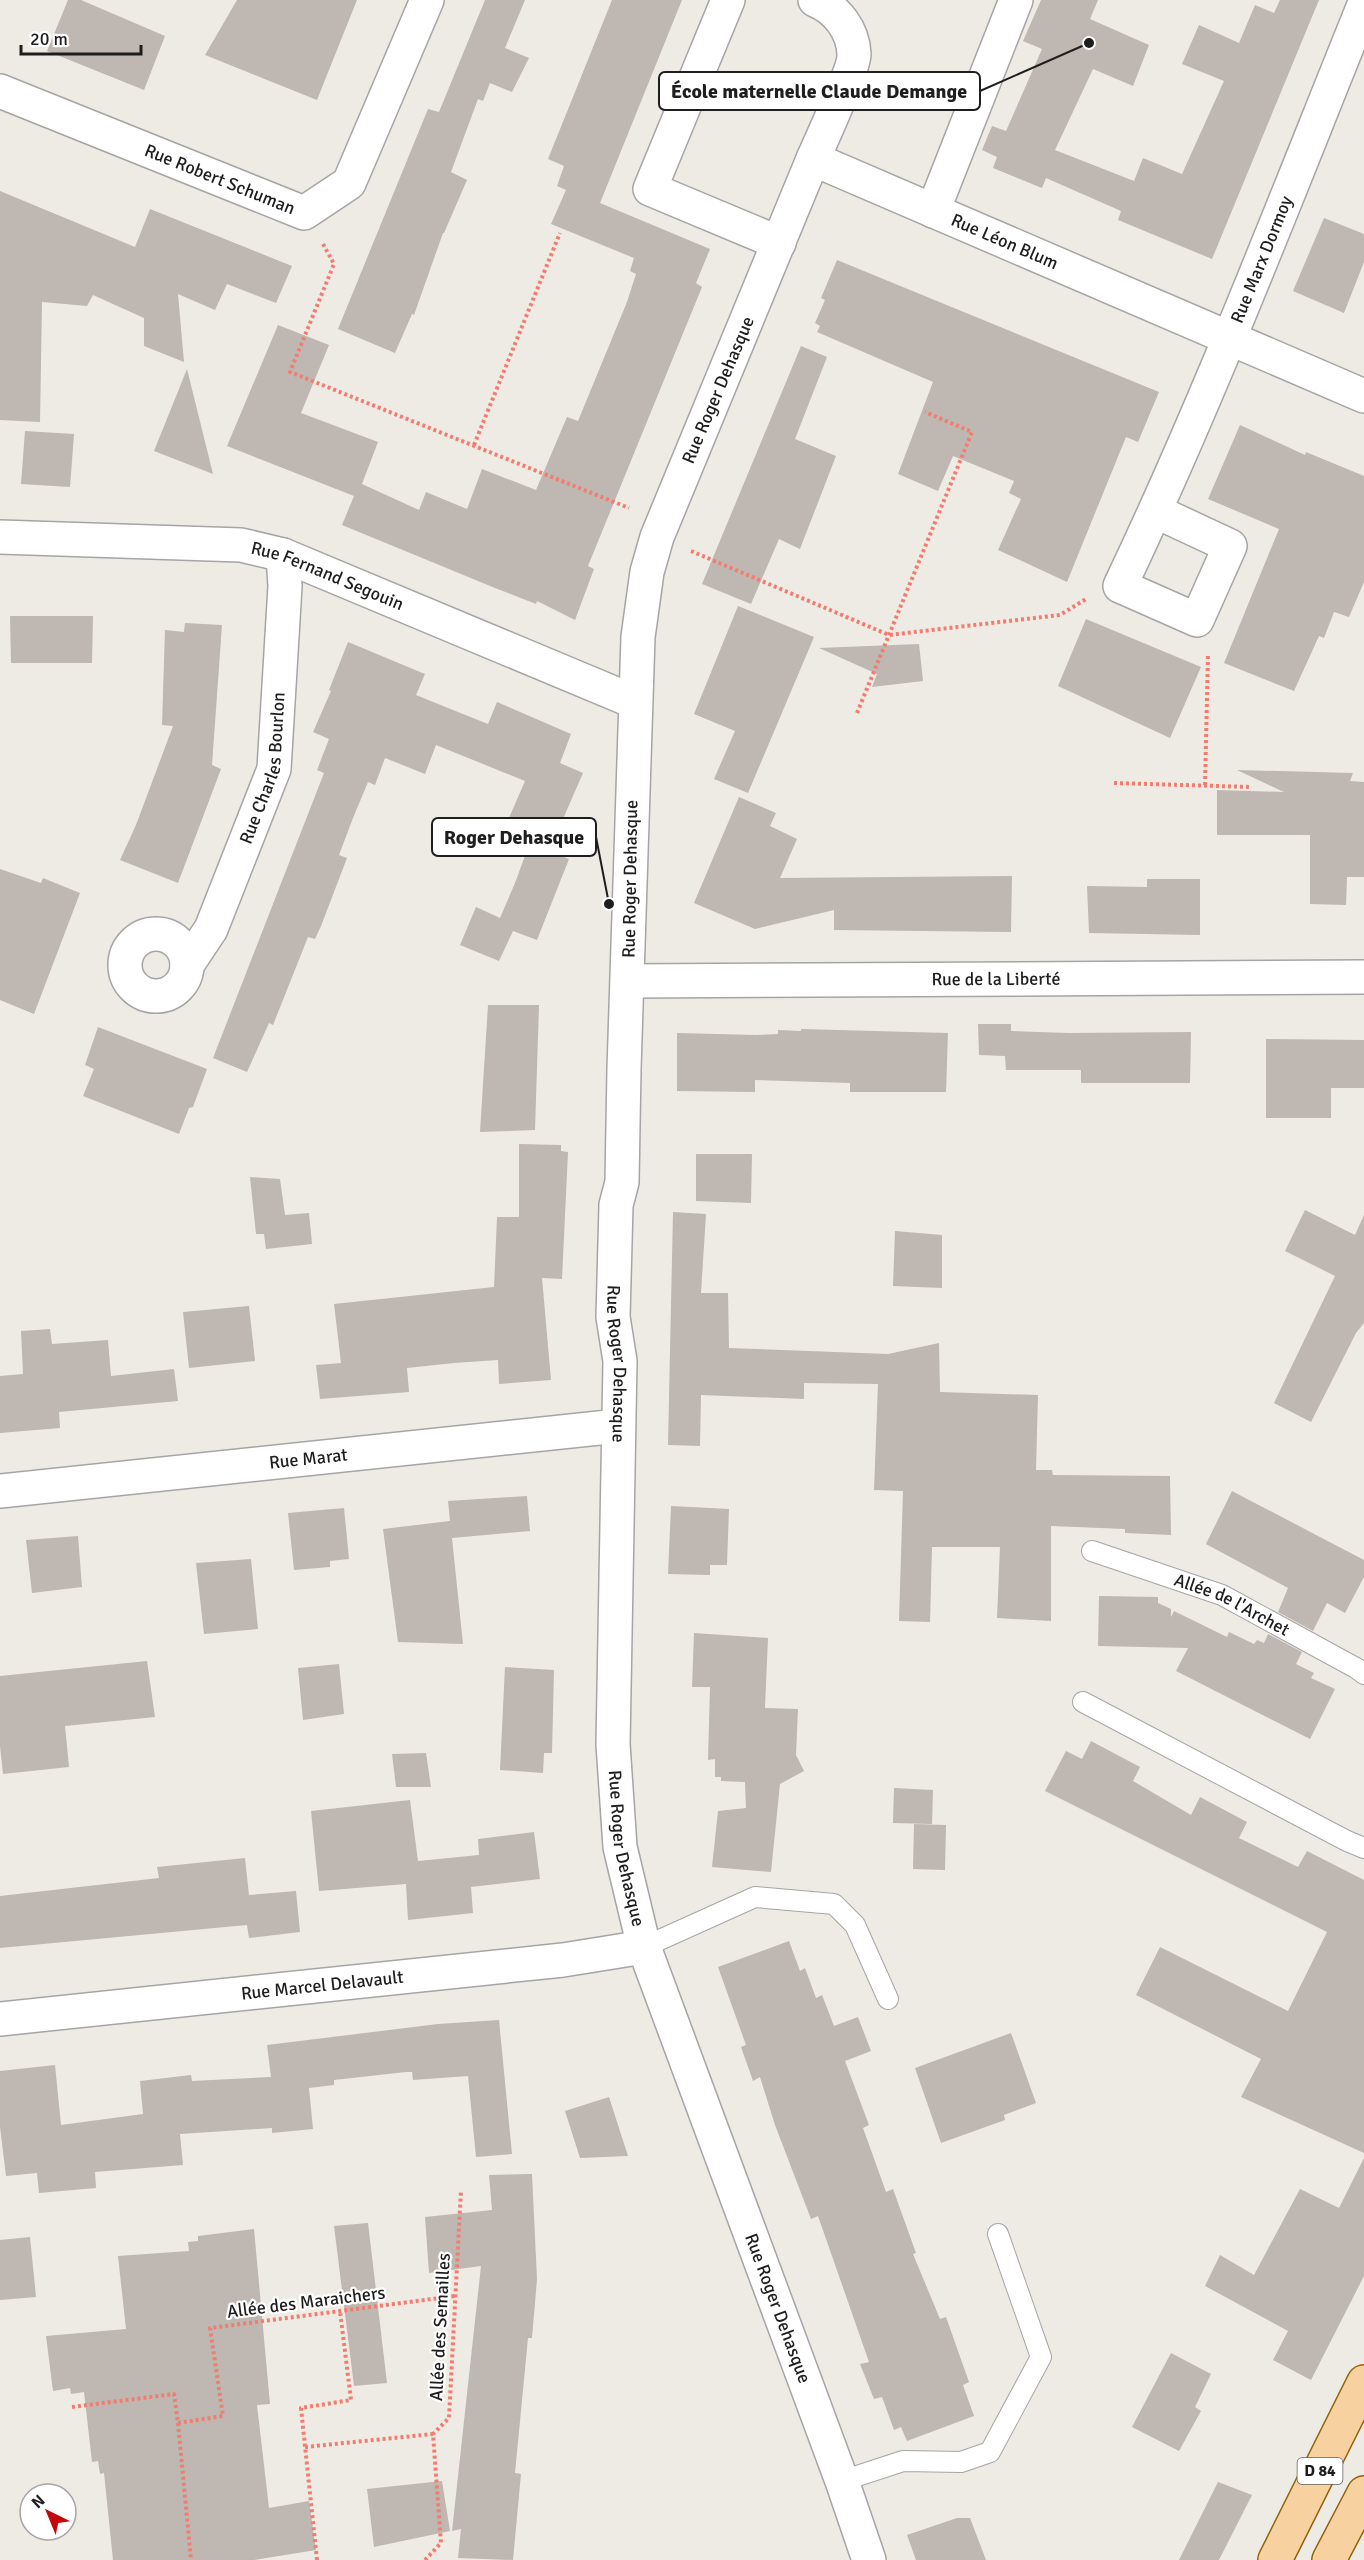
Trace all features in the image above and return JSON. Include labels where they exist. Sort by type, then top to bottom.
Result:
[{"type":"main road","name":"D 84","points":[[1275,2560],[1364,2382]]},
{"type":"main road","name":"D 84","points":[[1329,2560],[1364,2493]]},
{"type":"street","name":"Rue Robert Schuman","points":[[0,91],[304,213],[349,183],[427,0]]},
{"type":"street","points":[[728,0],[650,189],[779,243]]},
{"type":"street","points":[[813,159],[855,56],[851,34],[841,19],[825,4],[815,0]]},
{"type":"street","points":[[933,211],[1016,0]]},
{"type":"street","name":"Rue Marx Dormoy","points":[[1120,586],[1155,511],[1228,338],[1364,5]]},
{"type":"street","name":"Rue Roger Dehasque","points":[[813,159],[660,529],[647,572],[638,637],[622,1182],[616,1205],[612,1317],[620,1361],[613,1744],[620,1847],[644,1947],[842,2481],[869,2560]]},
{"type":"street","name":"Rue Léon Blum","points":[[813,159],[1364,396]]},
{"type":"street","points":[[1120,586],[1197,620],[1230,546],[1155,511]]},
{"type":"street","name":"Rue Fernand Segouin","points":[[0,537],[241,545],[283,555],[635,702]]},
{"type":"street","name":"Rue Charles Bourlon","points":[[187,965],[211,929],[274,769],[285,586],[283,555]]},
{"type":"street","name":"Rue de la Liberté","points":[[628,981],[1364,977]]},
{"type":"street","name":"Rue Marat","points":[[0,1491],[618,1426]]},
{"type":"street","name":"Rue Marcel Delavault","points":[[0,2019],[551,1962],[644,1947]]},
{"type":"lane","name":"Allée de l'Archet","points":[[1092,1551],[1222,1595],[1364,1674]]},
{"type":"lane","points":[[1083,1702],[1364,1848]]},
{"type":"lane","points":[[644,1947],[755,1897],[834,1904],[855,1925],[888,1999]]},
{"type":"lane","points":[[842,2481],[903,2461],[961,2462],[990,2452],[1041,2357],[998,2234]]},
{"type":"path","points":[[304,213],[334,264],[290,372],[474,445],[889,635],[1060,615],[1081,601],[1120,586]]},
{"type":"path","points":[[474,445],[560,233]]},
{"type":"path","points":[[857,713],[972,432],[925,412]]},
{"type":"path","points":[[1197,620],[1208,654],[1205,785]]},
{"type":"path","points":[[1114,783],[1252,787]]},
{"type":"path","name":"Allée des Semailles","points":[[433,2434],[449,2418],[461,2190]]},
{"type":"path","name":"Allée des Maraichers","points":[[178,2423],[223,2416],[210,2328],[455,2296]]},
{"type":"path","points":[[317,2560],[301,2408],[351,2400],[340,2311]]},
{"type":"path","points":[[72,2407],[174,2394],[191,2560]]},
{"type":"path","points":[[305,2447],[433,2434],[441,2543],[425,2560]]},
{"type":"building","points":[[68,0],[81,0],[165,36],[144,90],[47,51]]},
{"type":"building","points":[[237,0],[357,0],[317,100],[205,55]]},
{"type":"building","points":[[485,0],[525,0],[505,48],[529,58],[512,92],[490,83],[483,101],[478,99],[451,172],[467,180],[443,233],[414,315],[412,314],[395,353],[338,329],[428,109],[439,112]]},
{"type":"building","points":[[612,0],[682,0],[600,203],[710,249],[696,283],[702,287],[588,566],[594,569],[575,620],[537,601],[536,604],[342,525],[354,496],[227,446],[278,325],[329,345],[301,413],[378,442],[362,484],[419,510],[426,492],[467,509],[482,469],[536,490],[567,417],[578,421],[627,302],[636,274],[630,271],[634,258],[551,224],[566,190],[557,186],[564,166],[548,159]]},
{"type":"building","points":[[1041,0],[1098,0],[1090,19],[1149,45],[1133,86],[1093,69],[1055,150],[1134,181],[1143,158],[1182,174],[1224,81],[1182,64],[1199,25],[1239,43],[1255,5],[1274,13],[1280,0],[1319,0],[1212,259],[1118,220],[1121,211],[1046,178],[1042,188],[993,168],[997,157],[982,150],[992,126],[1006,131],[1042,49],[1023,41]]},
{"type":"building","points":[[0,191],[135,247],[150,209],[292,266],[276,303],[227,284],[215,310],[178,294],[184,362],[144,346],[144,318],[93,295],[87,306],[42,302],[40,422],[0,420]]},
{"type":"building","points":[[1324,218],[1364,234],[1364,262],[1344,313],[1293,291]]},
{"type":"building","points":[[837,260],[1159,392],[1138,442],[1126,437],[1067,582],[998,550],[1021,499],[1009,493],[1014,481],[953,456],[938,491],[898,474],[933,382],[817,332],[820,326],[815,323],[825,300],[821,298]]},
{"type":"building","points":[[801,346],[827,357],[795,439],[836,456],[800,549],[779,539],[751,604],[702,584]]},
{"type":"building","points":[[187,369],[213,474],[154,451]]},
{"type":"building","points":[[1240,425],[1305,455],[1306,452],[1364,476],[1364,582],[1349,617],[1334,612],[1324,638],[1319,636],[1294,691],[1224,663],[1279,529],[1208,499]]},
{"type":"building","points":[[25,431],[74,434],[70,487],[21,484]]},
{"type":"building","points":[[738,606],[814,637],[748,793],[714,779],[735,731],[694,714]]},
{"type":"building","points":[[10,616],[93,616],[92,663],[11,663]]},
{"type":"building","points":[[1086,619],[1201,667],[1170,738],[1058,686]]},
{"type":"building","points":[[185,623],[222,625],[212,765],[221,769],[178,883],[120,860],[136,825],[173,726],[162,725],[165,630],[184,632]]},
{"type":"building","points":[[348,642],[425,674],[416,695],[488,724],[497,702],[571,734],[560,763],[583,773],[549,851],[569,859],[537,940],[513,931],[499,961],[460,945],[476,907],[500,918],[515,883],[529,845],[502,834],[525,781],[436,745],[425,774],[385,758],[375,785],[368,782],[353,818],[339,855],[347,858],[321,926],[315,939],[308,937],[273,1025],[269,1023],[247,1072],[213,1058],[324,773],[317,770],[329,739],[313,732],[331,691],[329,690]]},
{"type":"building","points":[[919,644],[923,681],[872,687],[877,674],[819,648]]},
{"type":"building","points":[[1237,770],[1353,773],[1350,781],[1364,782],[1364,877],[1347,877],[1346,905],[1310,904],[1310,835],[1217,835],[1217,790],[1284,792]]},
{"type":"building","points":[[739,797],[776,813],[770,826],[797,839],[780,878],[1012,876],[1011,932],[834,930],[834,910],[755,929],[694,903]]},
{"type":"building","points":[[0,869],[41,883],[43,878],[80,893],[34,1014],[0,1000]]},
{"type":"building","points":[[1147,879],[1200,879],[1200,935],[1089,933],[1087,886],[1147,887]]},
{"type":"building","points":[[488,1005],[539,1005],[535,1130],[480,1132]]},
{"type":"building","points":[[978,1024],[1011,1024],[1011,1031],[1191,1032],[1190,1083],[1081,1083],[1081,1070],[1006,1070],[1005,1056],[979,1055]]},
{"type":"building","points":[[98,1027],[207,1069],[193,1107],[189,1108],[179,1134],[83,1096],[94,1069],[85,1065]]},
{"type":"building","points":[[801,1029],[948,1033],[946,1092],[850,1092],[850,1083],[755,1080],[755,1092],[677,1091],[677,1033],[756,1035],[778,1034],[778,1030],[801,1031]]},
{"type":"building","points":[[1266,1039],[1364,1040],[1364,1088],[1331,1088],[1331,1118],[1266,1118]]},
{"type":"building","points":[[519,1144],[561,1145],[561,1151],[568,1152],[562,1279],[542,1278],[551,1380],[499,1384],[498,1360],[454,1363],[407,1368],[409,1392],[320,1399],[316,1365],[341,1363],[334,1304],[494,1287],[497,1217],[519,1217]]},
{"type":"building","points":[[696,1154],[752,1154],[751,1203],[696,1201]]},
{"type":"building","points":[[250,1177],[280,1179],[285,1215],[309,1213],[312,1244],[266,1249],[264,1234],[256,1234]]},
{"type":"building","points":[[1305,1210],[1355,1235],[1364,1215],[1364,1323],[1356,1333],[1311,1422],[1274,1403],[1335,1276],[1285,1251]]},
{"type":"building","points":[[673,1212],[706,1214],[701,1293],[728,1293],[729,1348],[888,1354],[939,1343],[940,1392],[1038,1395],[1036,1470],[1052,1470],[1053,1475],[1170,1476],[1171,1535],[1125,1533],[1125,1529],[1051,1526],[1051,1621],[997,1618],[1000,1547],[932,1547],[930,1622],[899,1621],[903,1491],[874,1490],[878,1384],[804,1383],[804,1399],[701,1395],[700,1446],[668,1445]]},
{"type":"building","points":[[895,1231],[942,1235],[942,1288],[893,1286]]},
{"type":"building","points":[[249,1306],[255,1361],[189,1368],[183,1312]]},
{"type":"building","points":[[50,1329],[52,1344],[108,1340],[111,1376],[174,1369],[178,1401],[59,1412],[60,1428],[0,1433],[0,1376],[23,1374],[21,1331]]},
{"type":"building","points":[[1232,1491],[1364,1560],[1364,1577],[1345,1613],[1327,1603],[1313,1631],[1278,1612],[1288,1588],[1206,1544]]},
{"type":"building","points":[[527,1496],[530,1531],[452,1538],[463,1644],[398,1642],[383,1529],[450,1521],[448,1501]]},
{"type":"building","points":[[671,1506],[729,1509],[727,1565],[710,1565],[710,1575],[668,1574]]},
{"type":"building","points":[[344,1508],[349,1559],[330,1561],[330,1567],[294,1570],[288,1513]]},
{"type":"building","points":[[78,1536],[82,1587],[32,1593],[26,1540]]},
{"type":"building","points":[[251,1559],[258,1629],[204,1634],[196,1563]]},
{"type":"building","points":[[1099,1596],[1158,1597],[1158,1603],[1171,1609],[1171,1617],[1174,1611],[1227,1637],[1229,1632],[1254,1644],[1257,1640],[1264,1643],[1268,1634],[1302,1652],[1296,1664],[1314,1673],[1311,1678],[1335,1689],[1310,1739],[1176,1671],[1188,1648],[1098,1646]]},
{"type":"building","points":[[694,1633],[768,1638],[765,1708],[798,1709],[796,1755],[804,1771],[780,1784],[771,1872],[712,1867],[718,1811],[746,1808],[745,1782],[721,1781],[721,1777],[715,1777],[715,1759],[708,1760],[710,1687],[692,1687]]},
{"type":"building","points":[[147,1661],[155,1717],[65,1726],[69,1767],[3,1774],[0,1746],[0,1676]]},
{"type":"building","points":[[339,1664],[344,1714],[303,1720],[298,1668]]},
{"type":"building","points":[[505,1667],[554,1670],[552,1753],[544,1753],[543,1773],[500,1770]]},
{"type":"building","points":[[1091,1741],[1140,1767],[1133,1781],[1191,1815],[1200,1797],[1247,1822],[1239,1838],[1298,1867],[1307,1851],[1364,1880],[1364,2153],[1241,2097],[1261,2059],[1136,1995],[1160,1947],[1288,2011],[1327,1932],[1045,1791],[1066,1751],[1082,1759]]},
{"type":"building","points":[[426,1753],[431,1787],[396,1787],[392,1754]]},
{"type":"building","points":[[894,1788],[933,1790],[932,1824],[893,1823]]},
{"type":"building","points":[[410,1800],[418,1861],[479,1855],[478,1839],[534,1832],[540,1879],[471,1887],[473,1913],[408,1920],[406,1884],[319,1891],[311,1811]]},
{"type":"building","points":[[914,1824],[946,1825],[945,1870],[913,1869]]},
{"type":"building","points":[[245,1858],[249,1895],[296,1891],[300,1932],[249,1938],[247,1925],[0,1948],[0,1896],[159,1878],[157,1867]]},
{"type":"building","points":[[789,1941],[800,1971],[805,1968],[816,1998],[822,1995],[834,2026],[858,2017],[871,2051],[845,2061],[869,2125],[863,2128],[886,2192],[893,2189],[916,2253],[913,2254],[940,2319],[946,2317],[969,2382],[963,2385],[974,2416],[907,2441],[901,2427],[894,2430],[882,2397],[874,2399],[860,2364],[869,2362],[818,2216],[811,2219],[775,2125],[760,2077],[753,2081],[741,2047],[746,2045],[718,1967]]},
{"type":"building","points":[[499,2020],[512,2154],[476,2157],[468,2076],[413,2080],[412,2072],[406,2072],[334,2080],[334,2085],[309,2088],[313,2129],[272,2133],[272,2128],[180,2134],[183,2165],[95,2172],[96,2188],[39,2193],[37,2173],[6,2176],[0,2127],[0,2071],[55,2065],[61,2125],[143,2114],[140,2081],[191,2075],[192,2081],[271,2077],[267,2045],[438,2024]]},
{"type":"building","points":[[1011,2033],[1036,2103],[1004,2115],[1005,2120],[941,2143],[915,2068]]},
{"type":"building","points":[[609,2097],[628,2156],[580,2158],[565,2111]]},
{"type":"building","points":[[1364,2158],[1364,2276],[1311,2380],[1273,2360],[1288,2331],[1205,2286],[1220,2255],[1254,2275],[1300,2189],[1339,2208]]},
{"type":"building","points":[[532,2174],[537,2279],[532,2338],[528,2338],[515,2473],[521,2474],[513,2560],[458,2558],[461,2529],[452,2531],[481,2266],[429,2273],[425,2217],[492,2210],[489,2175]]},
{"type":"building","points":[[368,2223],[387,2383],[354,2386],[334,2226]]},
{"type":"building","points":[[254,2229],[270,2404],[257,2405],[269,2508],[309,2501],[316,2550],[254,2560],[113,2560],[104,2473],[100,2474],[98,2461],[92,2462],[84,2392],[71,2394],[70,2388],[53,2391],[46,2336],[126,2329],[118,2256],[189,2251],[188,2242],[198,2241],[198,2236]]},
{"type":"building","points":[[30,2237],[36,2297],[0,2300],[0,2240]]},
{"type":"building","points":[[1171,2353],[1211,2374],[1195,2407],[1201,2411],[1179,2451],[1132,2427]]},
{"type":"building","points":[[442,2481],[450,2531],[374,2547],[367,2489]]},
{"type":"building","points":[[1218,2482],[1252,2495],[1219,2560],[1179,2560]]},
{"type":"building","points":[[957,2518],[970,2518],[986,2560],[916,2560],[907,2535]]},
{"type":"place","name":"École maternelle Claude Demange","points":[[1089,43]]},
{"type":"place","name":"Roger Dehasque","points":[[609,904]]}]
